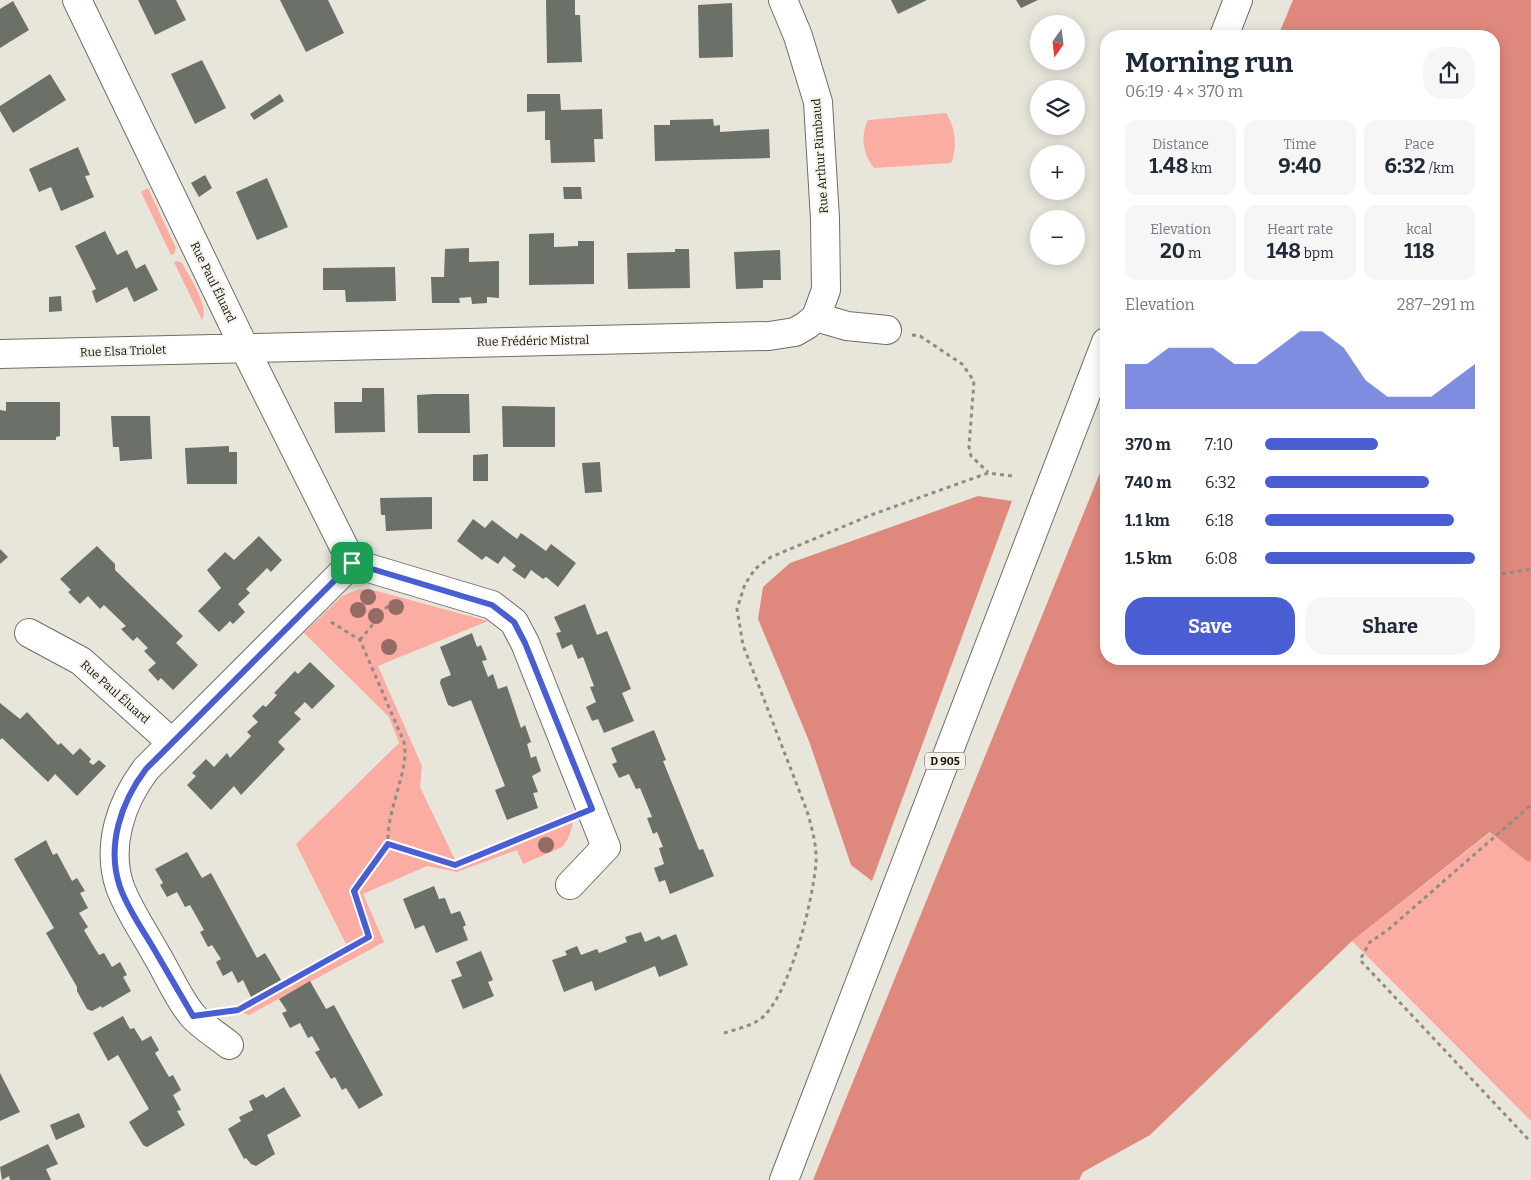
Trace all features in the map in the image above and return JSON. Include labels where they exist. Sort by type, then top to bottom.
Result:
[{"type":"street","name":"Rue Paul Éluard","points":[[77,0],[245,349],[352,563]]},
{"type":"street","name":"Rue Arthur Rimbaud","points":[[783,0],[798,36],[818,102],[825,219],[826,290],[816,317]]},
{"type":"street","points":[[1226,30],[1238,0]]},
{"type":"street","name":"Rue Frédéric Mistral","points":[[245,349],[769,336],[795,332],[816,317]]},
{"type":"street","points":[[816,317],[847,326],[887,330]]},
{"type":"street","name":"Rue Elsa Triolet","points":[[0,354],[245,349]]},
{"type":"street","name":"D 905","points":[[784,1180],[1100,358]]},
{"type":"street","points":[[229,1045],[193,1016],[130,909],[120,886],[116,868],[116,835],[126,800],[146,769],[352,563],[492,605],[514,622],[525,643],[606,847],[570,885]]},
{"type":"street","name":"Rue Paul Éluard","points":[[29,633],[81,661],[171,742]]},
{"type":"path","points":[[887,330],[920,336],[962,364],[969,372],[974,381],[975,390],[969,447],[971,456],[988,473]]},
{"type":"path","points":[[724,1033],[742,1028],[765,1015],[787,978],[798,950],[816,862],[814,836],[807,812],[741,636],[737,610],[744,584],[755,569],[771,557],[871,515],[988,473],[1013,476]]},
{"type":"path","points":[[1500,575],[1531,569]]},
{"type":"path","points":[[360,640],[408,580]]},
{"type":"path","points":[[193,1016],[238,1010],[369,937],[354,891],[388,844],[387,826],[406,748],[360,640],[308,607]]},
{"type":"path","points":[[1528,1140],[1360,960],[1370,942],[1389,929],[1531,805]]},
{"type":"path","points":[[388,844],[455,865],[592,809]]},
{"type":"shaded area","points":[[1293,0],[1531,0],[1531,860],[1528,862],[1490,832],[1352,941],[1150,1135],[1083,1172],[1079,1180],[813,1180],[1100,473],[1100,665],[1500,665],[1500,30],[1280,30]]},
{"type":"shaded area","points":[[946,113],[952,124],[955,144],[951,163],[874,168],[870,163],[865,151],[863,138],[868,120]]},
{"type":"shaded area","points":[[148,188],[176,248],[174,254],[171,255],[141,192]]},
{"type":"shaded area","points":[[174,262],[182,263],[194,283],[201,300],[204,314],[202,320]]},
{"type":"shaded area","points":[[978,496],[1012,501],[872,881],[851,865],[809,741],[758,619],[763,587],[790,563]]},
{"type":"shaded area","points":[[360,589],[377,591],[488,621],[378,666],[422,766],[420,787],[455,860],[574,816],[572,828],[567,841],[562,847],[523,864],[517,850],[457,872],[427,866],[363,894],[384,942],[249,1015],[231,1009],[346,944],[296,844],[399,743],[389,717],[304,633],[342,596]]},
{"type":"shaded area","points":[[1491,832],[1528,862],[1531,860],[1531,1121],[1352,941]]},
{"type":"building","points":[[138,0],[176,0],[186,20],[155,35]]},
{"type":"building","points":[[280,0],[328,0],[344,33],[306,52]]},
{"type":"building","points":[[546,0],[575,0],[575,15],[580,15],[582,62],[547,63]]},
{"type":"building","points":[[891,0],[927,0],[898,14]]},
{"type":"building","points":[[1016,0],[1038,0],[1021,8]]},
{"type":"building","points":[[13,1],[29,30],[0,48],[0,9]]},
{"type":"building","points":[[732,3],[733,57],[699,58],[698,5]]},
{"type":"building","points":[[202,60],[226,108],[195,124],[171,74]]},
{"type":"building","points":[[50,74],[66,100],[13,133],[0,111],[0,106]]},
{"type":"building","points":[[280,94],[284,101],[254,120],[250,114]]},
{"type":"building","points":[[527,94],[560,94],[561,110],[602,109],[603,139],[594,139],[595,162],[551,163],[550,140],[545,140],[545,111],[527,112]]},
{"type":"building","points":[[713,119],[714,126],[720,125],[720,132],[769,129],[770,158],[655,161],[654,125],[670,125],[670,120]]},
{"type":"building","points":[[78,147],[90,175],[85,176],[94,197],[61,211],[51,187],[39,192],[29,169]]},
{"type":"building","points":[[205,175],[212,188],[199,197],[191,183]]},
{"type":"building","points":[[267,178],[288,227],[257,240],[236,192]]},
{"type":"building","points":[[563,187],[581,187],[582,199],[564,199]]},
{"type":"building","points":[[105,231],[117,255],[127,250],[136,269],[145,264],[158,290],[134,302],[127,287],[96,303],[92,291],[96,289],[75,246]]},
{"type":"building","points":[[554,233],[554,247],[578,246],[578,241],[594,241],[594,284],[529,285],[529,234]]},
{"type":"building","points":[[469,248],[469,262],[499,261],[499,298],[487,297],[487,303],[472,304],[471,297],[459,298],[460,303],[432,303],[431,277],[444,277],[445,249]]},
{"type":"building","points":[[675,249],[689,249],[690,288],[628,289],[627,253],[675,252]]},
{"type":"building","points":[[780,250],[781,280],[763,280],[763,288],[736,289],[734,252]]},
{"type":"building","points":[[395,267],[396,301],[346,302],[345,290],[323,290],[323,268]]},
{"type":"building","points":[[61,296],[62,311],[49,312],[49,297]]},
{"type":"building","points":[[362,388],[384,388],[385,432],[335,433],[334,402],[362,402]]},
{"type":"building","points":[[469,394],[470,433],[418,433],[417,395]]},
{"type":"building","points":[[6,402],[60,402],[60,436],[56,437],[56,440],[0,440],[0,410],[6,411]]},
{"type":"building","points":[[502,406],[555,407],[555,447],[503,447]]},
{"type":"building","points":[[111,416],[150,416],[152,459],[120,461],[119,447],[113,447]]},
{"type":"building","points":[[229,446],[229,452],[237,452],[237,484],[187,484],[185,448]]},
{"type":"building","points":[[488,454],[488,481],[473,481],[473,455]]},
{"type":"building","points":[[600,462],[602,492],[585,493],[582,463]]},
{"type":"building","points":[[432,497],[432,529],[386,531],[385,515],[381,515],[380,498]]},
{"type":"building","points":[[473,519],[485,528],[492,520],[517,539],[521,533],[546,551],[551,544],[576,563],[558,587],[546,577],[543,579],[531,570],[525,579],[512,570],[516,566],[504,556],[498,564],[486,556],[482,560],[457,541]]},
{"type":"building","points":[[259,536],[282,560],[271,572],[267,568],[246,589],[250,593],[238,604],[245,612],[233,624],[230,621],[219,632],[198,611],[221,588],[207,570],[225,552],[234,560]]},
{"type":"building","points":[[97,546],[115,564],[115,570],[183,636],[176,643],[198,665],[173,690],[161,678],[158,681],[148,670],[156,663],[144,651],[148,648],[137,637],[133,641],[121,629],[126,626],[104,605],[100,609],[88,596],[80,604],[68,592],[71,590],[60,579]]},
{"type":"building","points":[[0,549],[8,557],[0,564]]},
{"type":"building","points":[[585,604],[597,635],[607,631],[631,689],[622,693],[634,721],[604,733],[598,719],[592,721],[586,707],[596,702],[590,687],[594,686],[583,657],[578,659],[572,644],[562,649],[556,633],[561,632],[554,617]]},
{"type":"building","points":[[472,633],[477,647],[481,645],[487,660],[482,661],[488,677],[493,674],[498,689],[507,686],[521,728],[525,725],[531,742],[527,744],[531,758],[536,756],[541,771],[532,776],[538,792],[533,793],[538,808],[507,820],[495,790],[505,786],[471,700],[453,707],[448,705],[440,683],[441,679],[451,675],[440,647]]},
{"type":"building","points":[[310,662],[335,686],[312,709],[305,702],[294,713],[301,719],[278,742],[285,749],[241,795],[234,786],[211,810],[187,785],[196,776],[192,773],[206,759],[214,767],[227,753],[230,758],[251,736],[247,732],[258,722],[252,716],[263,705],[266,707],[277,695],[274,693],[295,671],[298,674]]},
{"type":"building","points":[[0,703],[20,719],[27,712],[58,745],[61,743],[73,755],[80,748],[91,759],[89,762],[93,765],[99,760],[106,766],[77,796],[55,774],[48,782],[2,738],[0,740]]},
{"type":"building","points":[[654,730],[666,760],[663,761],[699,850],[703,849],[714,876],[670,894],[665,880],[659,882],[654,868],[664,864],[659,848],[663,847],[657,832],[653,834],[647,818],[652,817],[640,788],[636,789],[629,774],[619,778],[612,764],[617,762],[611,748]]},
{"type":"building","points":[[46,840],[53,855],[57,853],[72,881],[77,878],[85,891],[80,893],[88,908],[79,913],[88,927],[84,930],[91,942],[99,955],[104,953],[112,967],[120,962],[127,975],[123,977],[131,991],[102,1008],[101,1006],[92,1011],[87,1009],[77,991],[77,987],[46,933],[54,928],[14,859]]},
{"type":"building","points":[[187,852],[202,878],[211,873],[257,958],[265,953],[281,980],[251,997],[243,980],[238,983],[232,971],[223,976],[216,962],[221,959],[212,945],[208,947],[200,932],[204,930],[190,905],[185,907],[177,892],[167,897],[160,885],[163,883],[155,869]]},
{"type":"building","points":[[434,886],[439,899],[445,898],[451,914],[460,911],[466,925],[463,927],[468,940],[436,953],[424,925],[415,929],[403,899]]},
{"type":"building","points":[[641,932],[645,942],[659,936],[662,940],[676,934],[688,965],[659,977],[655,966],[595,991],[592,981],[564,992],[552,960],[567,955],[565,951],[577,946],[581,955],[597,949],[599,953],[627,942],[625,937]]},
{"type":"building","points":[[481,951],[493,980],[488,982],[494,996],[463,1009],[451,980],[462,976],[456,962]]},
{"type":"building","points":[[310,981],[326,1009],[334,1005],[383,1095],[359,1109],[346,1088],[342,1090],[335,1077],[331,1079],[315,1052],[320,1050],[312,1036],[308,1038],[300,1023],[290,1028],[282,1013],[287,1011],[279,999]]},
{"type":"building","points":[[123,1016],[130,1029],[134,1028],[142,1041],[151,1036],[159,1050],[155,1053],[169,1077],[173,1075],[181,1090],[173,1095],[181,1110],[177,1111],[185,1125],[147,1147],[143,1145],[129,1122],[149,1109],[118,1055],[108,1061],[93,1033]]},
{"type":"building","points":[[0,1073],[20,1112],[0,1121]]},
{"type":"building","points":[[284,1087],[301,1116],[267,1135],[275,1154],[256,1166],[251,1164],[246,1158],[244,1159],[228,1129],[241,1121],[239,1117],[253,1110],[249,1101],[263,1094],[266,1098]]},
{"type":"building","points":[[79,1113],[85,1127],[56,1140],[50,1125]]},
{"type":"building","points":[[48,1144],[58,1164],[46,1169],[51,1180],[10,1180],[9,1176],[2,1180],[0,1167]]},
{"type":"route","points":[[352,563],[492,605],[514,622],[525,643],[592,809],[455,865],[388,844],[354,891],[369,937],[238,1010],[193,1016],[130,909],[120,886],[116,868],[116,835],[126,800],[135,783],[171,742],[352,563]]}]
